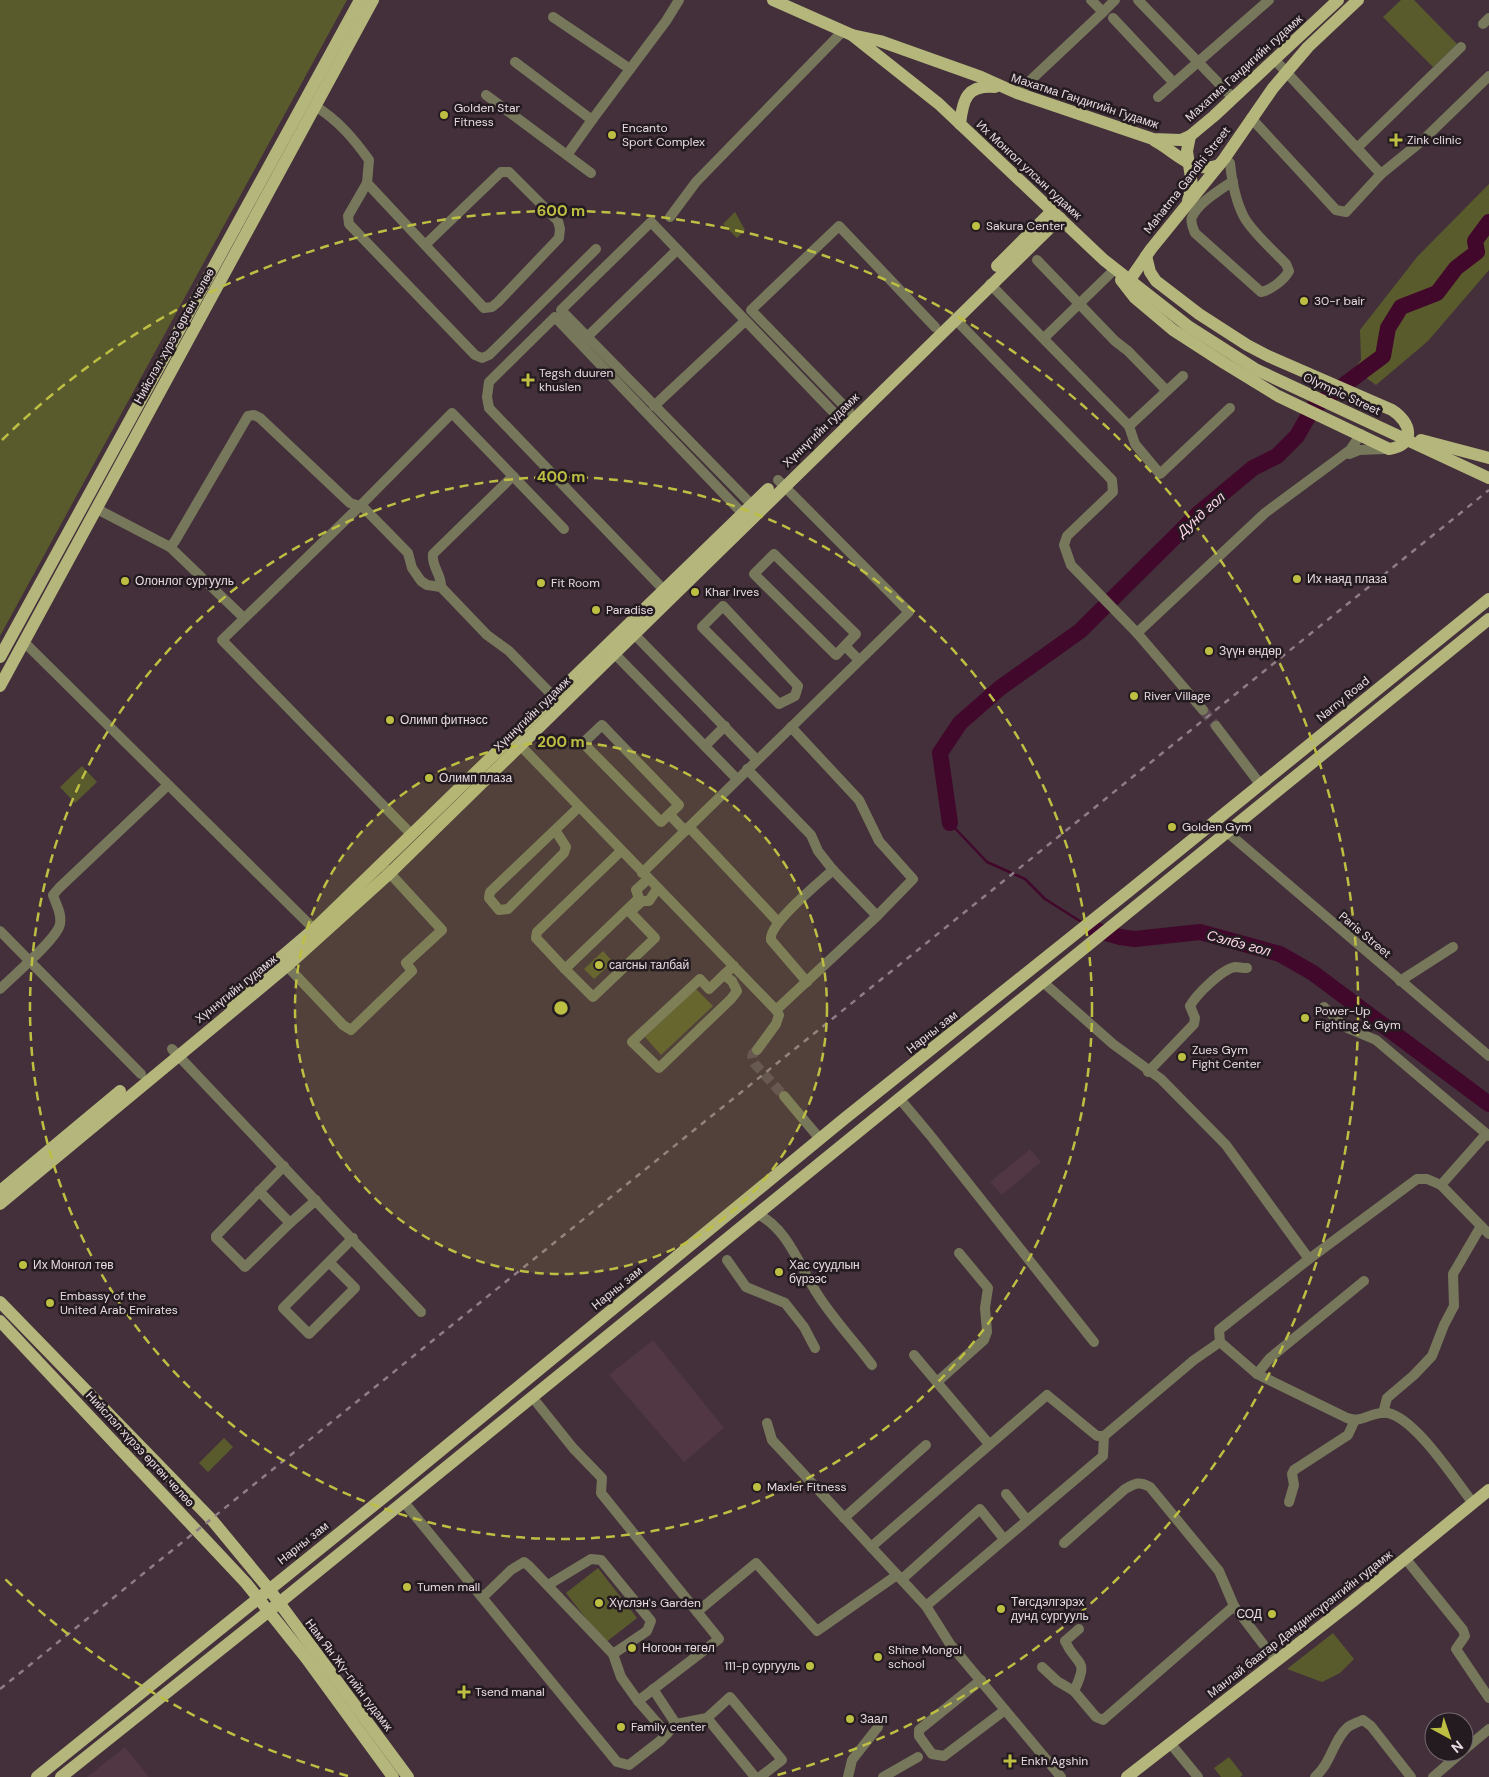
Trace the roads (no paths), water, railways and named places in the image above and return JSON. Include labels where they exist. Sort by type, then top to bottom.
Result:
[{"type":"main road","name":"Нийслэл хүрээ өргөн чөлөө","points":[[0,686],[96,509],[360,0]]},
{"type":"main road","name":"Нийслэл хүрээ өргөн чөлөө","points":[[0,657],[75,519],[315,106],[373,0]]},
{"type":"main road","name":"Их Монгол улсын гудамж","points":[[773,0],[847,33],[880,41],[981,77],[1000,87]]},
{"type":"main road","name":"Махатма Гандигийн гудамж","points":[[1190,136],[1275,60],[1338,0]]},
{"type":"main road","name":"Mahatma Gandhi Street","points":[[1129,281],[1146,256],[1221,162],[1286,72],[1308,47],[1358,0]]},
{"type":"main road","name":"Их Монгол улсын гудамж","points":[[847,33],[921,89],[1004,163],[1115,269],[1188,326]]},
{"type":"main road","points":[[960,124],[962,106],[967,95],[980,86],[1000,87]]},
{"type":"main road","name":"Махатма Гандигийн Гудамж","points":[[1000,87],[1153,140],[1181,140],[1190,136]]},
{"type":"main road","points":[[1187,203],[1192,185],[1187,151],[1190,136]]},
{"type":"main road","points":[[1153,140],[1172,150],[1189,164],[1210,169],[1221,162]]},
{"type":"main road","name":"Хүннүгийн гудамж","points":[[0,1191],[141,1074],[174,1052],[287,966],[610,649],[664,590],[747,510],[781,483],[955,319],[1056,214]]},
{"type":"main road","name":"Хүннүгийн гудамж","points":[[0,1204],[314,929],[386,869],[412,835],[516,741],[556,695],[610,649],[634,634],[845,415],[935,327],[1056,214]]},
{"type":"main road","points":[[1115,269],[1125,288],[1173,330],[1278,396],[1389,449],[1396,448],[1406,438],[1408,429],[1406,422],[1392,410],[1247,345],[1199,314],[1156,280],[1150,272],[1146,256]]},
{"type":"main road","name":"Olympic Street","points":[[1188,326],[1257,370],[1489,478]]},
{"type":"main road","points":[[1384,430],[1489,458]]},
{"type":"main road","points":[[75,519],[87,526]]},
{"type":"main road","name":"Narny Road","points":[[1260,784],[1489,599]]},
{"type":"main road","points":[[61,1777],[268,1612],[1075,957],[1368,716],[1489,620]]},
{"type":"main road","points":[[1371,694],[1372,702],[1384,705]]},
{"type":"main road","points":[[1359,704],[1367,707],[1368,716]]},
{"type":"main road","name":"Нарны зам","points":[[37,1777],[883,1088],[1260,784]]},
{"type":"main road","points":[[883,1088],[886,1095],[897,1100]]},
{"type":"main road","name":"Нийслэл хүрээ өргөн чөлөө","points":[[0,1302],[192,1498],[269,1589]]},
{"type":"main road","name":"Нийслэл хүрээ өргөн чөлөө","points":[[0,1321],[199,1531],[246,1583],[268,1612]]},
{"type":"main road","points":[[556,1356],[559,1364],[567,1368]]},
{"type":"main road","name":"Манлай баатар Дамдинсүрэнгийн гудамж","points":[[1127,1777],[1406,1558],[1489,1490]]},
{"type":"main road","name":"Нам Ян Жү-гийн гудамж","points":[[269,1589],[408,1777]]},
{"type":"main road","name":"Нам Ян Жү-гийн гудамж","points":[[268,1612],[306,1658],[393,1777]]},
{"type":"street","points":[[566,155],[679,0]]},
{"type":"street","points":[[1092,0],[1102,12]]},
{"type":"street","points":[[1017,93],[1115,0]]},
{"type":"street","points":[[1138,0],[1233,98]]},
{"type":"street","points":[[1158,97],[1269,0]]},
{"type":"street","points":[[553,17],[630,69]]},
{"type":"street","points":[[1113,18],[1174,83]]},
{"type":"street","points":[[670,217],[696,182],[847,33]]},
{"type":"street","points":[[1357,148],[1461,48]]},
{"type":"street","points":[[1275,60],[1381,174]]},
{"type":"street","points":[[516,62],[592,120]]},
{"type":"street","points":[[1251,118],[1336,210],[1346,212],[1381,174],[1423,140],[1489,76]]},
{"type":"street","points":[[486,95],[591,174]]},
{"type":"street","points":[[315,106],[330,115],[354,139],[369,160],[367,183],[348,216],[349,224],[475,355],[482,358],[489,356],[596,249]]},
{"type":"street","points":[[1221,162],[1230,163],[1233,180],[1235,197],[1244,219],[1286,264],[1288,271],[1285,277],[1266,291],[1261,292],[1195,233],[1191,223],[1193,216],[1202,204],[1233,180]]},
{"type":"street","points":[[367,183],[425,245],[484,308],[492,307],[559,238],[560,228],[558,221],[509,172],[501,172],[425,245]]},
{"type":"street","points":[[747,510],[654,406],[561,310],[650,222],[744,321],[845,415]]},
{"type":"street","points":[[845,415],[751,310],[840,226],[935,327]]},
{"type":"street","points":[[587,337],[677,250]]},
{"type":"street","points":[[1037,260],[1166,390]]},
{"type":"street","points":[[1044,338],[1115,269]]},
{"type":"street","points":[[990,284],[1129,426],[1136,444],[1160,474],[1230,408]]},
{"type":"street","points":[[664,590],[489,408],[487,397],[489,382],[555,318],[747,510]]},
{"type":"street","points":[[955,319],[1112,480],[1113,492],[1067,536],[1064,545],[1071,565],[1137,633],[1203,710]]},
{"type":"street","points":[[654,406],[744,321]]},
{"type":"street","points":[[1129,426],[1183,376]]},
{"type":"street","points":[[412,835],[222,640],[361,505],[452,413],[564,529]]},
{"type":"street","points":[[170,547],[248,416],[254,415],[260,418],[350,503],[361,505],[408,554],[412,568],[421,581],[427,585],[441,587],[487,635],[513,647],[556,695]]},
{"type":"street","points":[[1137,633],[1266,513],[1354,447],[1356,432]]},
{"type":"street","points":[[1341,457],[1359,450],[1389,449]]},
{"type":"street","points":[[441,587],[441,578],[432,559],[433,554],[513,476]]},
{"type":"street","points":[[565,969],[639,898],[636,890],[645,876],[687,829],[909,612],[781,483]]},
{"type":"street","points":[[96,509],[170,547],[244,618]]},
{"type":"street","points":[[774,554],[856,634],[845,646],[836,655],[754,574],[774,554]]},
{"type":"street","points":[[724,606],[798,686],[796,696],[779,704],[702,627],[724,606]]},
{"type":"street","points":[[634,634],[757,760]]},
{"type":"street","points":[[24,642],[314,929]]},
{"type":"street","points":[[845,646],[860,660]]},
{"type":"street","points":[[610,649],[737,779]]},
{"type":"street","points":[[796,696],[809,709]]},
{"type":"street","points":[[602,725],[679,805],[670,814],[661,822],[583,743],[602,725]]},
{"type":"street","points":[[705,746],[724,726]]},
{"type":"street","points":[[1216,726],[1260,784]]},
{"type":"street","points":[[776,1010],[877,916],[913,879],[879,841],[859,800],[791,727]]},
{"type":"street","points":[[516,741],[776,1010],[779,1015],[776,1024],[758,1050]]},
{"type":"street","points":[[747,769],[811,834],[818,851],[833,870],[877,916]]},
{"type":"street","points":[[0,989],[52,938],[60,927],[61,915],[53,895],[168,785]]},
{"type":"street","points":[[555,830],[566,847],[564,853],[508,909],[499,910],[489,898],[490,892],[579,807]]},
{"type":"street","points":[[670,814],[778,922]]},
{"type":"street","name":"Paris Street","points":[[1227,832],[1489,1056]]},
{"type":"street","points":[[621,851],[537,932],[536,938],[593,997],[655,938],[630,912],[642,901],[649,901],[657,889]]},
{"type":"street","points":[[287,966],[343,1025],[351,1030],[412,971],[406,963],[442,930],[386,869]]},
{"type":"street","points":[[807,982],[771,940],[770,936],[778,922],[833,870]]},
{"type":"street","points":[[0,931],[141,1074]]},
{"type":"street","points":[[1400,981],[1453,947]]},
{"type":"street","points":[[724,975],[737,991],[731,999],[658,1068],[632,1042],[700,979],[710,989],[724,975],[734,966]]},
{"type":"street","points":[[1148,1072],[1194,1024],[1195,1018],[1190,1006],[1195,997],[1227,970],[1235,967],[1247,968]]},
{"type":"street","points":[[1044,982],[1113,1044],[1148,1072],[1161,1079],[1235,1155],[1309,1259]]},
{"type":"street","points":[[1324,1007],[1345,1027],[1376,1040],[1487,1135],[1441,1186]]},
{"type":"street","points":[[174,1052],[422,1312]]},
{"type":"street","points":[[786,1094],[823,1137]]},
{"type":"street","points":[[897,1100],[930,1135],[1094,1342]]},
{"type":"street","points":[[284,1166],[216,1236],[242,1266],[245,1267],[316,1200]]},
{"type":"street","points":[[1473,1503],[1426,1441],[1396,1416],[1382,1413],[1355,1420],[1257,1374],[1220,1342],[1220,1330],[1309,1259],[1417,1180],[1427,1179],[1441,1186],[1489,1234]]},
{"type":"street","points":[[259,1191],[290,1224]]},
{"type":"street","points":[[757,1214],[766,1218],[780,1234],[798,1258],[818,1295],[872,1364]]},
{"type":"street","points":[[1382,1413],[1387,1398],[1414,1375],[1432,1356],[1444,1325],[1454,1306],[1453,1274],[1481,1226]]},
{"type":"street","points":[[330,1263],[355,1288],[309,1334],[283,1308],[353,1238]]},
{"type":"street","points":[[937,1382],[981,1344],[987,1332],[985,1308],[988,1288],[959,1253]]},
{"type":"street","points":[[727,1260],[746,1287],[785,1303],[804,1327],[815,1348]]},
{"type":"street","points":[[1257,1374],[1270,1358],[1364,1281]]},
{"type":"street","points":[[870,1547],[1047,1395],[1097,1436],[1104,1436],[1194,1360],[1220,1342]]},
{"type":"street","points":[[914,1355],[989,1444]]},
{"type":"street","points":[[537,1403],[573,1448],[602,1478],[601,1494],[719,1638],[638,1701]]},
{"type":"street","points":[[1289,1502],[1294,1485],[1292,1474],[1294,1470],[1348,1435],[1355,1420]]},
{"type":"street","points":[[767,1424],[772,1440],[926,1606],[950,1644],[1060,1777]]},
{"type":"street","points":[[926,1606],[1103,1456],[1104,1436]]},
{"type":"street","points":[[844,1518],[926,1446]]},
{"type":"street","points":[[1064,1542],[1125,1490],[1136,1483],[1143,1483],[1150,1487],[1170,1509],[1219,1572],[1234,1606],[1276,1661]]},
{"type":"street","points":[[1006,1494],[1028,1520]]},
{"type":"street","points":[[403,1502],[617,1762],[630,1765],[676,1724],[707,1718],[730,1697],[782,1760],[760,1777]]},
{"type":"street","points":[[697,1612],[756,1563],[817,1631],[899,1577],[980,1509],[1004,1539]]},
{"type":"street","points":[[1406,1558],[1463,1630],[1464,1636],[1456,1648],[1489,1698]]},
{"type":"street","points":[[548,1585],[591,1559],[601,1560],[651,1622],[647,1631],[612,1654]]},
{"type":"street","points":[[483,1597],[511,1570],[524,1562],[612,1654],[622,1677],[638,1701],[666,1734]]},
{"type":"street","points":[[1042,1667],[1057,1681],[1074,1691],[1096,1717],[1103,1720],[1234,1606]]},
{"type":"street","points":[[1074,1691],[1083,1671],[1082,1665],[1065,1641],[1078,1629]]},
{"type":"street","points":[[981,1680],[919,1730],[919,1736],[932,1754],[944,1756],[1005,1710]]},
{"type":"street","points":[[653,1689],[676,1724]]},
{"type":"street","points":[[707,1718],[755,1777]]},
{"type":"street","points":[[1315,1777],[1327,1765],[1336,1744],[1348,1728],[1363,1720],[1371,1726],[1411,1777]]},
{"type":"street","points":[[848,1777],[852,1760],[878,1727]]},
{"type":"street","points":[[1474,1742],[1489,1729]]},
{"type":"street","points":[[1170,1743],[1198,1777]]},
{"type":"street","points":[[883,1777],[918,1757]]},
{"type":"street","points":[[1433,1777],[1450,1762]]},
{"type":"waterway","name":"Дунд гол","points":[[950,823],[940,753],[960,723],[1000,688],[1080,631],[1198,514],[1253,468],[1277,456],[1297,436],[1313,408],[1383,356],[1388,328],[1401,307],[1437,293],[1456,268],[1477,252],[1475,241],[1489,222]]},
{"type":"waterway","name":"Сэлбэ гол","points":[[950,823],[987,862],[1025,879],[1045,899],[1083,923]]},
{"type":"waterway","name":"Сэлбэ гол","points":[[1095,930],[1135,939],[1200,932],[1280,954],[1313,973],[1489,1104]]},
{"type":"tunnel","points":[[1203,710],[1216,726]]},
{"type":"tunnel","points":[[757,1050],[752,1058],[755,1064],[784,1096]]},
{"type":"railway","points":[[0,1689],[1489,490]]},
{"type":"place","name":"Golden Star Fitness","points":[[444,115]]},
{"type":"place","name":"Encanto Sport Complex","points":[[612,135]]},
{"type":"place","name":"Zink clinic","points":[[1396,140]]},
{"type":"place","name":"Sakura Center","points":[[976,226]]},
{"type":"place","name":"30-r bair","points":[[1304,301]]},
{"type":"place","name":"Tegsh duuren khuslen","points":[[528,380]]},
{"type":"place","name":"Их наяд плаза","points":[[1297,579]]},
{"type":"place","name":"Олонлог сургууль","points":[[125,581]]},
{"type":"place","name":"Fit Room","points":[[541,583]]},
{"type":"place","name":"Khar Irves","points":[[695,592]]},
{"type":"place","name":"Paradise","points":[[596,610]]},
{"type":"place","name":"Зүүн өндөр","points":[[1209,651]]},
{"type":"place","name":"River Village","points":[[1134,696]]},
{"type":"place","name":"Олимп фитнэсс","points":[[390,720]]},
{"type":"place","name":"Олимп плаза","points":[[429,778]]},
{"type":"place","name":"Golden Gym","points":[[1172,827]]},
{"type":"place","name":"сагсны талбай","points":[[599,965]]},
{"type":"place","name":"Power-Up Fighting & Gym","points":[[1305,1018]]},
{"type":"place","name":"Zues Gym Fight Center","points":[[1182,1057]]},
{"type":"place","name":"Их Монгол төв","points":[[23,1265]]},
{"type":"place","name":"Хас суудлын бүрээс","points":[[779,1272]]},
{"type":"place","name":"Embassy of the United Arab Emirates","points":[[50,1303]]},
{"type":"place","name":"Maxler Fitness","points":[[757,1487]]},
{"type":"place","name":"Tumen mall","points":[[407,1587]]},
{"type":"place","name":"Хүслэн's Garden","points":[[599,1603]]},
{"type":"place","name":"Төгсдэлгэрэх дунд сургууль","points":[[1001,1609]]},
{"type":"place","name":"СОД","points":[[1272,1614]]},
{"type":"place","name":"Ногоон төгөл","points":[[632,1648]]},
{"type":"place","name":"Shine Mongol school","points":[[878,1657]]},
{"type":"place","name":"111-р сургууль","points":[[810,1666]]},
{"type":"place","name":"Tsend manal","points":[[464,1692]]},
{"type":"place","name":"Заал","points":[[850,1719]]},
{"type":"place","name":"Family center","points":[[621,1727]]},
{"type":"place","name":"Enkh Agshin","points":[[1010,1761]]}]
